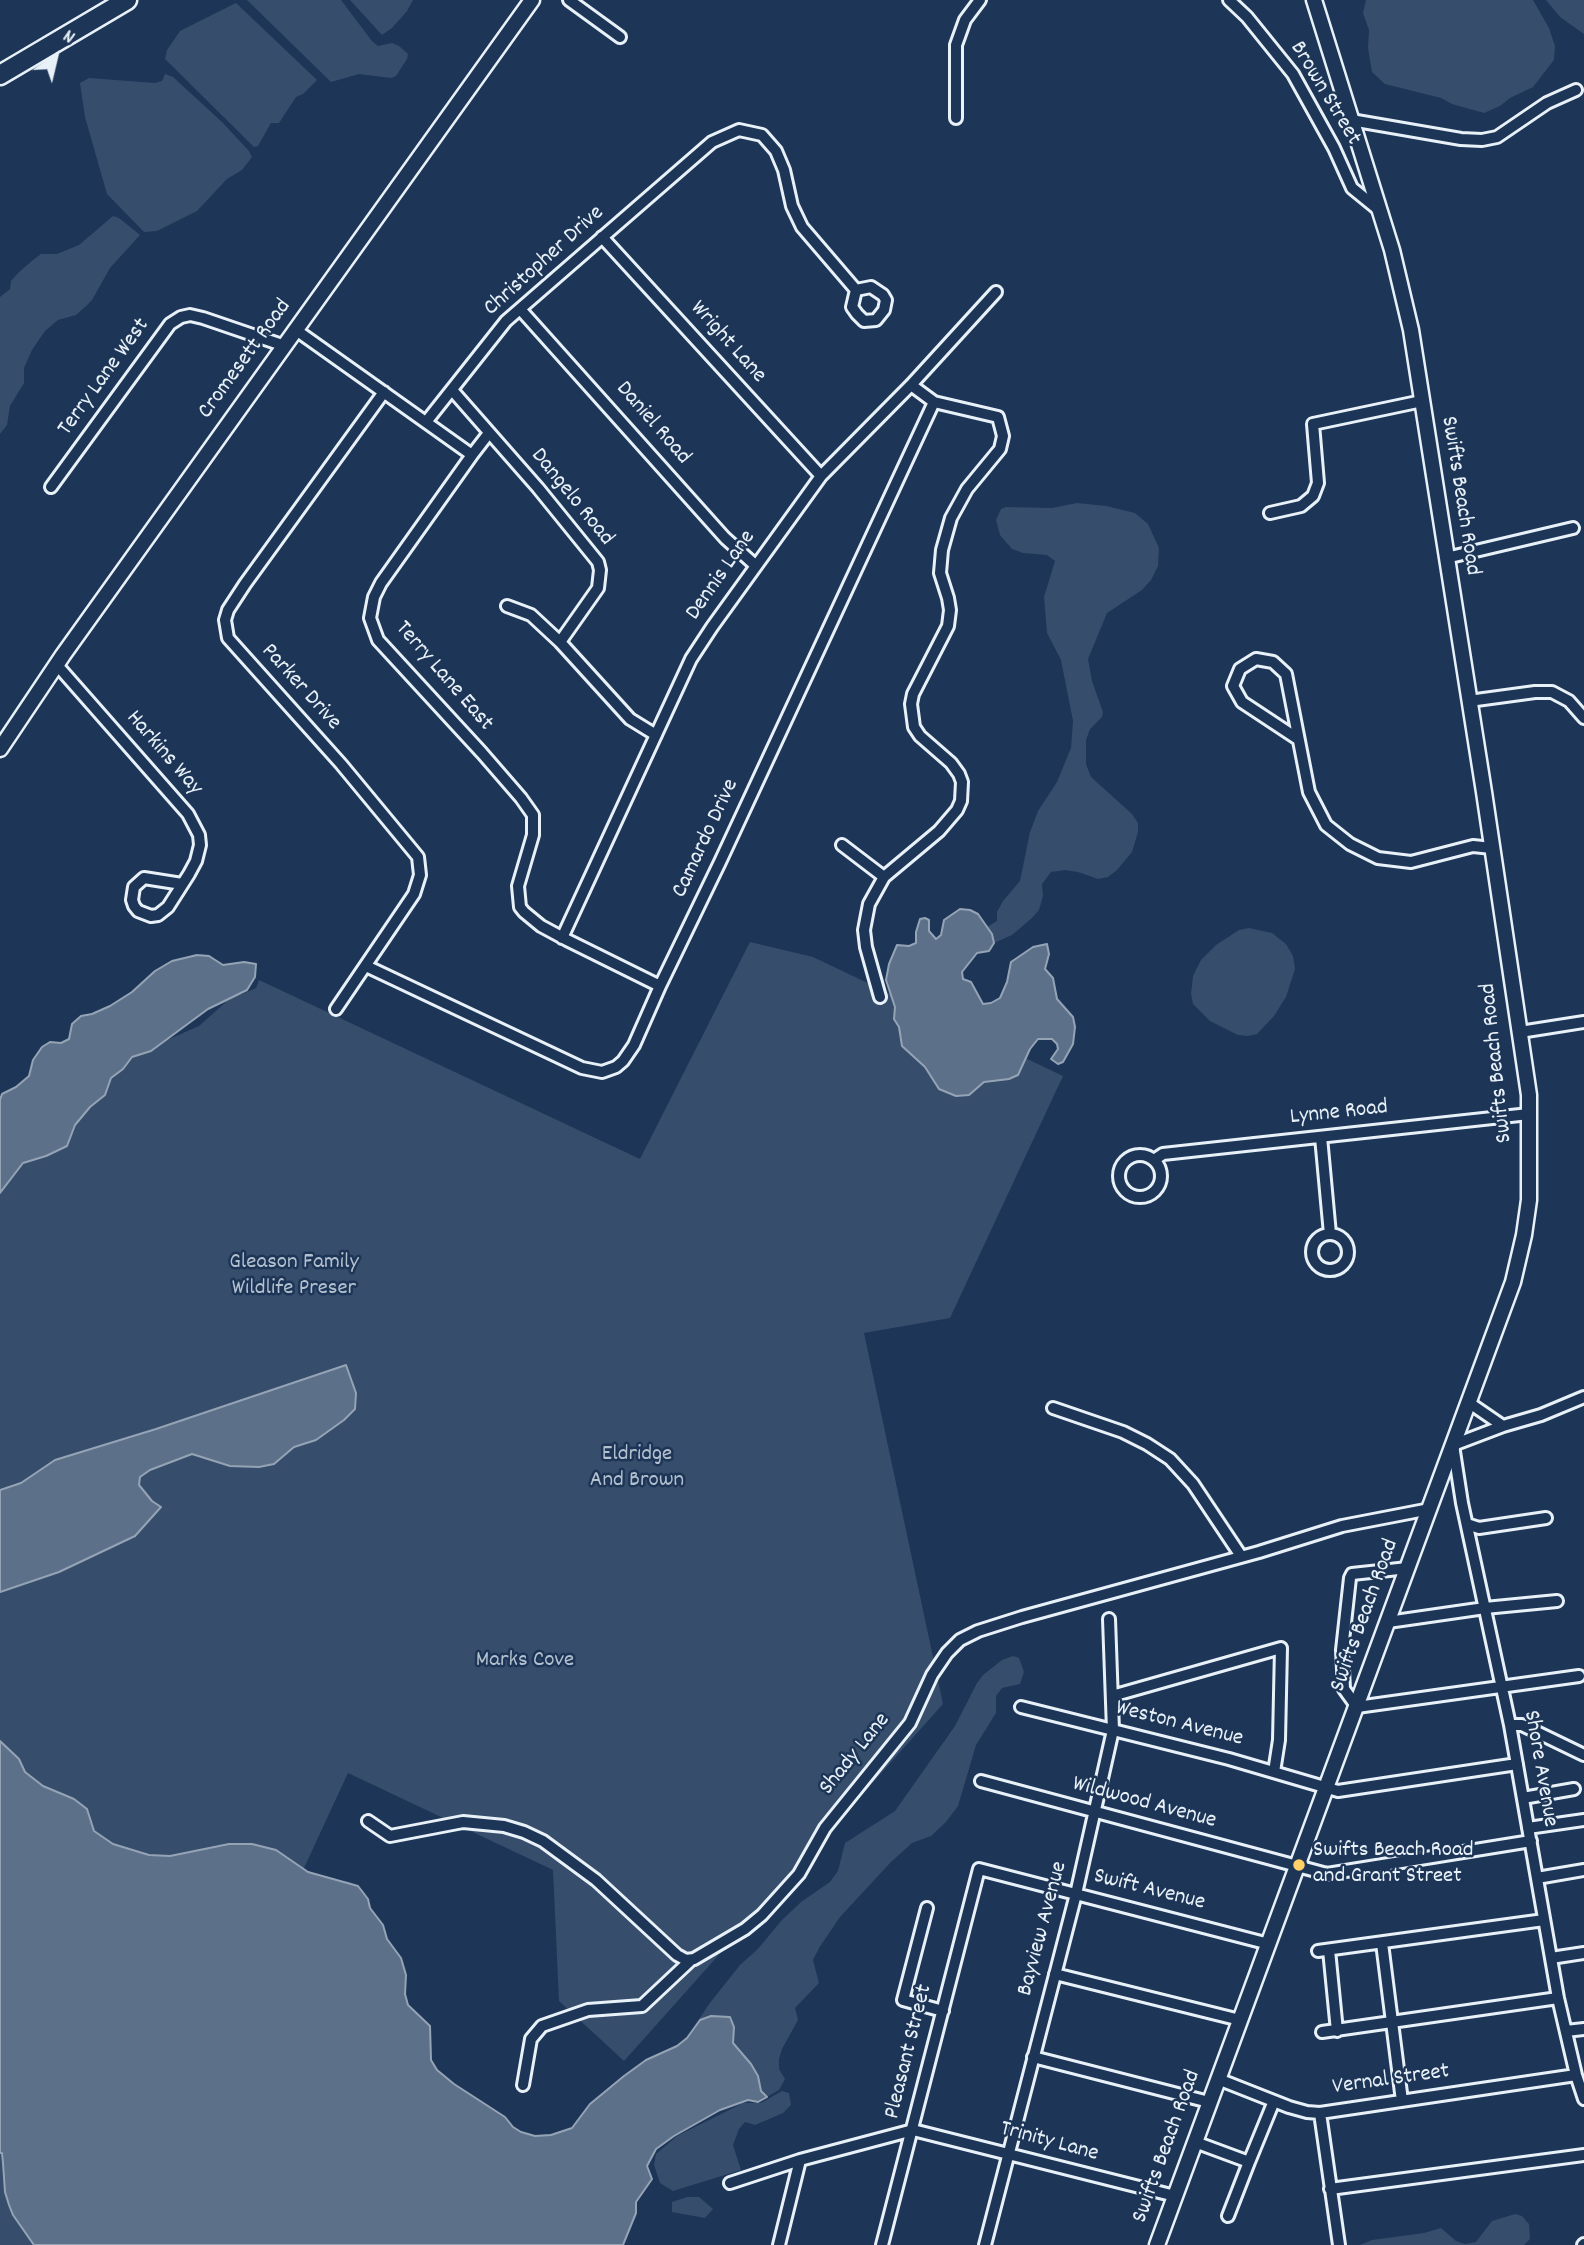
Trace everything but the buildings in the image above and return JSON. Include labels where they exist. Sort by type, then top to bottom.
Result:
[{"type":"main road","points":[[0,75],[127,0]]},
{"type":"street","name":"Cromesett Road","points":[[0,749],[57,665],[532,0]]},
{"type":"street","points":[[569,0],[620,37]]},
{"type":"street","points":[[956,118],[956,45],[965,20],[980,0]]},
{"type":"street","name":"Brown Street","points":[[1230,0],[1293,74],[1334,148],[1352,188],[1379,210]]},
{"type":"street","name":"Swifts Beach Road","points":[[1157,2245],[1513,1282],[1529,1200],[1529,1114],[1520,1032],[1411,330],[1392,250],[1314,0]]},
{"type":"street","points":[[1350,120],[1461,139],[1482,140],[1497,137],[1547,103],[1576,90]]},
{"type":"street","name":"Christopher Drive","points":[[426,422],[506,321],[712,142],[739,130],[762,135],[776,151],[792,206],[802,227],[856,290]]},
{"type":"street","name":"Wright Lane","points":[[602,237],[821,476]]},
{"type":"street","name":"Dennis Lane","points":[[562,938],[691,659],[755,565],[821,476],[911,385],[996,292]]},
{"type":"street","name":"Daniel Road","points":[[520,309],[724,538],[755,565]]},
{"type":"street","name":"Terry Lane West","points":[[51,487],[170,324],[181,317],[190,315],[204,318],[285,346]]},
{"type":"street","points":[[296,330],[472,455],[489,433]]},
{"type":"street","points":[[880,997],[866,947],[864,923],[869,904],[884,877],[939,831],[961,801],[962,782],[959,774],[951,763],[920,736],[914,727],[911,704],[948,626],[950,610],[940,573],[942,550],[951,518],[967,489],[1000,449],[1003,436],[998,417],[934,402],[911,385]]},
{"type":"street","name":"Dangelo Road","points":[[452,390],[538,488],[598,562],[598,589],[561,642]]},
{"type":"street","name":"Parker Drive","points":[[335,1009],[414,894],[420,874],[418,857],[341,764],[228,638],[225,628],[228,610],[245,584],[384,392]]},
{"type":"street","points":[[1270,513],[1301,506],[1313,496],[1318,483],[1313,424],[1422,401]]},
{"type":"street","name":"Camardo Drive","points":[[366,966],[594,1072],[609,1070],[623,1061],[634,1045],[934,402]]},
{"type":"street","name":"Terry Lane East","points":[[472,455],[381,583],[374,597],[370,618],[378,640],[521,798],[533,815],[533,835],[518,886],[520,907],[529,918],[562,938],[660,986]]},
{"type":"street","points":[[1446,558],[1573,528]]},
{"type":"street","points":[[507,606],[531,615],[561,642],[630,719],[656,735]]},
{"type":"street","points":[[1298,739],[1242,702],[1233,686],[1240,669],[1256,659],[1273,662],[1286,674],[1309,792],[1326,825],[1350,844],[1378,858],[1410,862],[1473,846],[1492,848]]},
{"type":"street","name":"Harkins Way","points":[[57,665],[195,824],[199,835],[198,853],[182,884],[168,908],[151,916],[138,911],[132,900],[134,887],[144,878],[182,884]]},
{"type":"street","points":[[1469,701],[1552,692],[1569,701],[1584,718]]},
{"type":"street","points":[[842,845],[884,877]]},
{"type":"street","points":[[1520,1032],[1584,1021]]},
{"type":"street","name":"Lynne Road","points":[[1154,1160],[1163,1154],[1529,1114]]},
{"type":"street","points":[[1321,1137],[1330,1234]]},
{"type":"street","name":"Lynne Road","points":[[1138,1155],[1154,1160],[1162,1174],[1157,1190],[1142,1198],[1126,1193],[1119,1178],[1124,1162],[1138,1155]]},
{"type":"street","points":[[1453,1445],[1541,1415],[1584,1397]]},
{"type":"street","points":[[1468,1402],[1503,1426]]},
{"type":"street","points":[[1053,1408],[1135,1438],[1170,1459],[1193,1484],[1241,1556]]},
{"type":"street","name":"Shore Avenue","points":[[1453,1445],[1510,1725],[1558,1998],[1584,2099]]},
{"type":"street","name":"Shady Lane","points":[[523,2085],[531,2039],[542,2026],[588,2010],[642,2006],[691,1960],[745,1929],[762,1915],[799,1874],[825,1828],[910,1723],[932,1675],[960,1640],[978,1631],[1022,1617],[1342,1527],[1430,1509]]},
{"type":"street","points":[[1467,1524],[1479,1528],[1546,1518]]},
{"type":"street","points":[[1408,1568],[1352,1574],[1345,1609],[1342,1650],[1344,1689],[1357,1707],[1579,1676]]},
{"type":"street","points":[[1388,1622],[1557,1601]]},
{"type":"street","name":"Bayview Avenue","points":[[985,2245],[1076,1894],[1113,1730],[1109,1619]]},
{"type":"street","points":[[1112,1696],[1281,1648],[1279,1740],[1274,1772]]},
{"type":"street","name":"Weston Avenue","points":[[1021,1707],[1338,1791],[1517,1764]]},
{"type":"street","points":[[1510,1725],[1522,1725],[1584,1755]]},
{"type":"street","name":"Wildwood Avenue","points":[[981,1781],[1327,1874],[1531,1841]]},
{"type":"street","points":[[1523,1798],[1574,1789]]},
{"type":"street","points":[[1528,1828],[1584,1820]]},
{"type":"street","points":[[368,1821],[390,1836],[463,1822],[504,1826],[524,1832],[568,1858],[654,1932],[673,1952],[691,1960]]},
{"type":"street","name":"Swift Avenue","points":[[979,1870],[1269,1944]]},
{"type":"street","name":"Pleasant Street","points":[[882,2245],[979,1870]]},
{"type":"street","points":[[1537,1878],[1584,1870]]},
{"type":"street","points":[[927,1908],[903,2000],[943,2011]]},
{"type":"street","points":[[1337,2031],[1324,1951],[1544,1920]]},
{"type":"street","points":[[1382,1943],[1402,2101]]},
{"type":"street","points":[[1551,1958],[1584,1953]]},
{"type":"street","points":[[1055,1974],[1240,2020]]},
{"type":"street","points":[[1322,2032],[1558,1998]]},
{"type":"street","points":[[1566,2031],[1584,2029]]},
{"type":"street","points":[[1033,2057],[1209,2102]]},
{"type":"street","name":"Vernal Street","points":[[1218,2079],[1307,2112],[1320,2113],[1576,2075]]},
{"type":"street","points":[[1228,2216],[1275,2101]]},
{"type":"street","points":[[1320,2113],[1339,2245]]},
{"type":"street","points":[[730,2183],[800,2160],[913,2130]]},
{"type":"street","name":"Trinity Lane","points":[[913,2130],[1174,2196]]},
{"type":"street","points":[[1195,2142],[1249,2162]]},
{"type":"street","points":[[1330,2189],[1584,2155]]},
{"type":"street","points":[[779,2245],[800,2160]]},
{"type":"green space","points":[[247,0],[341,0],[372,41],[378,46],[392,43],[399,46],[408,54],[407,59],[396,76],[391,78],[359,74],[331,82]]},
{"type":"green space","points":[[350,0],[413,0],[392,28],[382,35]]},
{"type":"green space","points":[[1366,0],[1533,0],[1549,28],[1555,46],[1554,60],[1533,87],[1484,113],[1441,98],[1385,84],[1372,72],[1368,48],[1369,30],[1363,13]]},
{"type":"green space","points":[[1546,0],[1584,0],[1584,34],[1560,17]]},
{"type":"green space","points":[[236,3],[317,80],[296,97],[279,123],[271,123],[258,146],[254,147],[165,59],[167,50],[180,31]]},
{"type":"green space","points":[[165,74],[173,77],[222,122],[252,157],[242,170],[227,179],[197,211],[157,231],[144,232],[107,194],[85,117],[80,83],[89,78],[155,83],[162,81]]},
{"type":"green space","points":[[113,216],[140,235],[110,268],[92,300],[76,315],[58,320],[45,331],[24,368],[24,383],[10,406],[7,425],[0,434],[0,297],[10,289],[11,281],[18,273],[41,254],[57,254],[79,245]]},
{"type":"green space","points":[[1077,503],[1135,513],[1148,524],[1159,548],[1158,566],[1151,580],[1142,590],[1107,613],[1088,659],[1092,681],[1103,712],[1102,717],[1090,729],[1086,740],[1086,764],[1091,777],[1132,814],[1138,823],[1138,832],[1132,852],[1108,877],[1098,879],[1065,870],[1051,872],[1042,884],[1043,896],[1039,910],[1012,935],[994,943],[987,927],[997,921],[997,912],[1003,901],[1020,881],[1030,832],[1038,811],[1057,782],[1071,748],[1073,721],[1061,660],[1047,633],[1044,597],[1055,561],[1047,555],[1012,549],[1000,535],[996,520],[1001,509],[1006,507],[1052,508]]},
{"type":"green space","points":[[1249,928],[1272,933],[1286,944],[1293,956],[1295,969],[1286,997],[1274,1016],[1257,1034],[1248,1036],[1238,1035],[1210,1021],[1193,1004],[1191,994],[1193,976],[1201,960],[1216,945],[1239,930]]},
{"type":"green space","points":[[750,942],[813,957],[1063,1076],[950,1318],[864,1333],[943,1704],[624,2061],[559,2001],[553,1870],[348,1773],[304,1868],[330,1879],[349,1882],[364,1892],[370,1908],[383,1925],[387,1939],[401,1958],[406,1975],[405,1994],[408,2005],[430,2026],[431,2060],[437,2070],[505,2117],[521,2132],[535,2136],[562,2132],[572,2128],[590,2104],[624,2076],[646,2060],[677,2046],[687,2038],[709,2004],[740,1965],[801,1902],[830,1882],[838,1871],[845,1843],[895,1811],[955,1726],[983,1675],[1002,1660],[1013,1656],[1019,1658],[1024,1672],[1020,1684],[1002,1688],[996,1696],[996,1713],[976,1745],[958,1806],[931,1836],[912,1843],[890,1863],[840,1917],[819,1948],[813,1960],[819,1983],[795,2008],[798,2020],[779,2059],[779,2069],[785,2079],[779,2090],[758,2102],[748,2100],[720,2110],[656,2149],[647,2166],[652,2179],[636,2202],[636,2213],[623,2245],[0,2057],[2,1094],[29,1076],[33,1060],[42,1047],[50,1042],[61,1043],[69,1039],[72,1024],[81,1016],[110,1006],[172,961],[197,955],[209,956],[223,965],[244,962],[256,964],[255,977],[247,990],[238,996],[256,988],[259,980],[640,1159]],"holes":[[[226,1002],[199,1026],[167,1040],[208,1009]]]},
{"type":"green space","points":[[782,2091],[789,2093],[791,2105],[783,2113],[755,2125],[745,2122],[739,2129],[733,2145],[741,2170],[673,2191],[660,2183],[654,2165],[656,2154],[677,2136],[743,2103],[761,2103]]},
{"type":"green space","points":[[0,2117],[46,2245],[0,2245]]},
{"type":"green space","points":[[687,2197],[699,2197],[713,2209],[705,2218],[672,2212],[672,2202]]},
{"type":"green space","points":[[1515,2214],[1522,2216],[1529,2224],[1530,2239],[1524,2245],[1360,2245],[1372,2240],[1441,2228],[1456,2241],[1465,2244],[1476,2242],[1492,2221]]},
{"type":"shaded area","points":[[960,909],[978,914],[992,934],[994,943],[989,951],[977,953],[962,972],[963,979],[971,982],[983,1004],[1000,998],[1011,962],[1033,947],[1047,944],[1049,954],[1045,969],[1053,978],[1057,999],[1073,1017],[1075,1027],[1073,1044],[1063,1062],[1058,1064],[1051,1059],[1058,1049],[1052,1039],[1038,1039],[1030,1049],[1018,1075],[1009,1079],[984,1082],[969,1095],[956,1096],[939,1089],[925,1067],[902,1046],[899,1027],[894,1019],[895,1007],[886,980],[897,945],[909,946],[916,943],[920,919],[929,920],[929,931],[936,939],[941,935],[944,920]]},
{"type":"shaded area","points":[[197,955],[209,956],[223,965],[244,962],[256,964],[255,977],[247,990],[208,1009],[151,1051],[132,1057],[123,1069],[111,1078],[105,1095],[90,1107],[75,1125],[67,1146],[23,1163],[0,1193],[2,1094],[29,1076],[33,1060],[42,1047],[50,1042],[61,1043],[69,1039],[72,1024],[81,1016],[110,1006],[172,961]]},
{"type":"shaded area","points":[[346,1365],[356,1393],[355,1409],[316,1440],[294,1447],[274,1464],[259,1467],[230,1466],[192,1454],[150,1470],[140,1477],[139,1485],[152,1501],[161,1507],[135,1536],[59,1572],[0,1592],[0,1490],[21,1483],[55,1460]]},
{"type":"shaded area","points":[[0,1741],[19,1759],[25,1772],[43,1786],[74,1799],[87,1809],[94,1831],[113,1844],[149,1855],[170,1856],[229,1844],[252,1844],[276,1850],[308,1872],[358,1886],[383,1925],[387,1939],[401,1958],[406,1975],[405,1994],[408,2005],[430,2026],[431,2060],[437,2070],[505,2117],[521,2132],[535,2136],[551,2135],[572,2128],[590,2104],[624,2076],[646,2060],[677,2046],[687,2038],[700,2020],[711,2016],[730,2017],[734,2027],[733,2043],[751,2064],[758,2076],[761,2091],[767,2097],[758,2102],[748,2100],[720,2110],[656,2149],[647,2166],[652,2179],[636,2202],[636,2213],[623,2245],[34,2245],[9,2205],[0,2153]]},
{"type":"place","name":"Swifts Beach Road and Grant Street","points":[[1299,1865]]},
{"type":"park label","name":"Gleason Family Wildlife Preser","points":[[294,1277]]},
{"type":"park label","name":"Eldridge And Brown","points":[[637,1469]]},
{"type":"park label","name":"Marks Cove","points":[[525,1662]]}]
